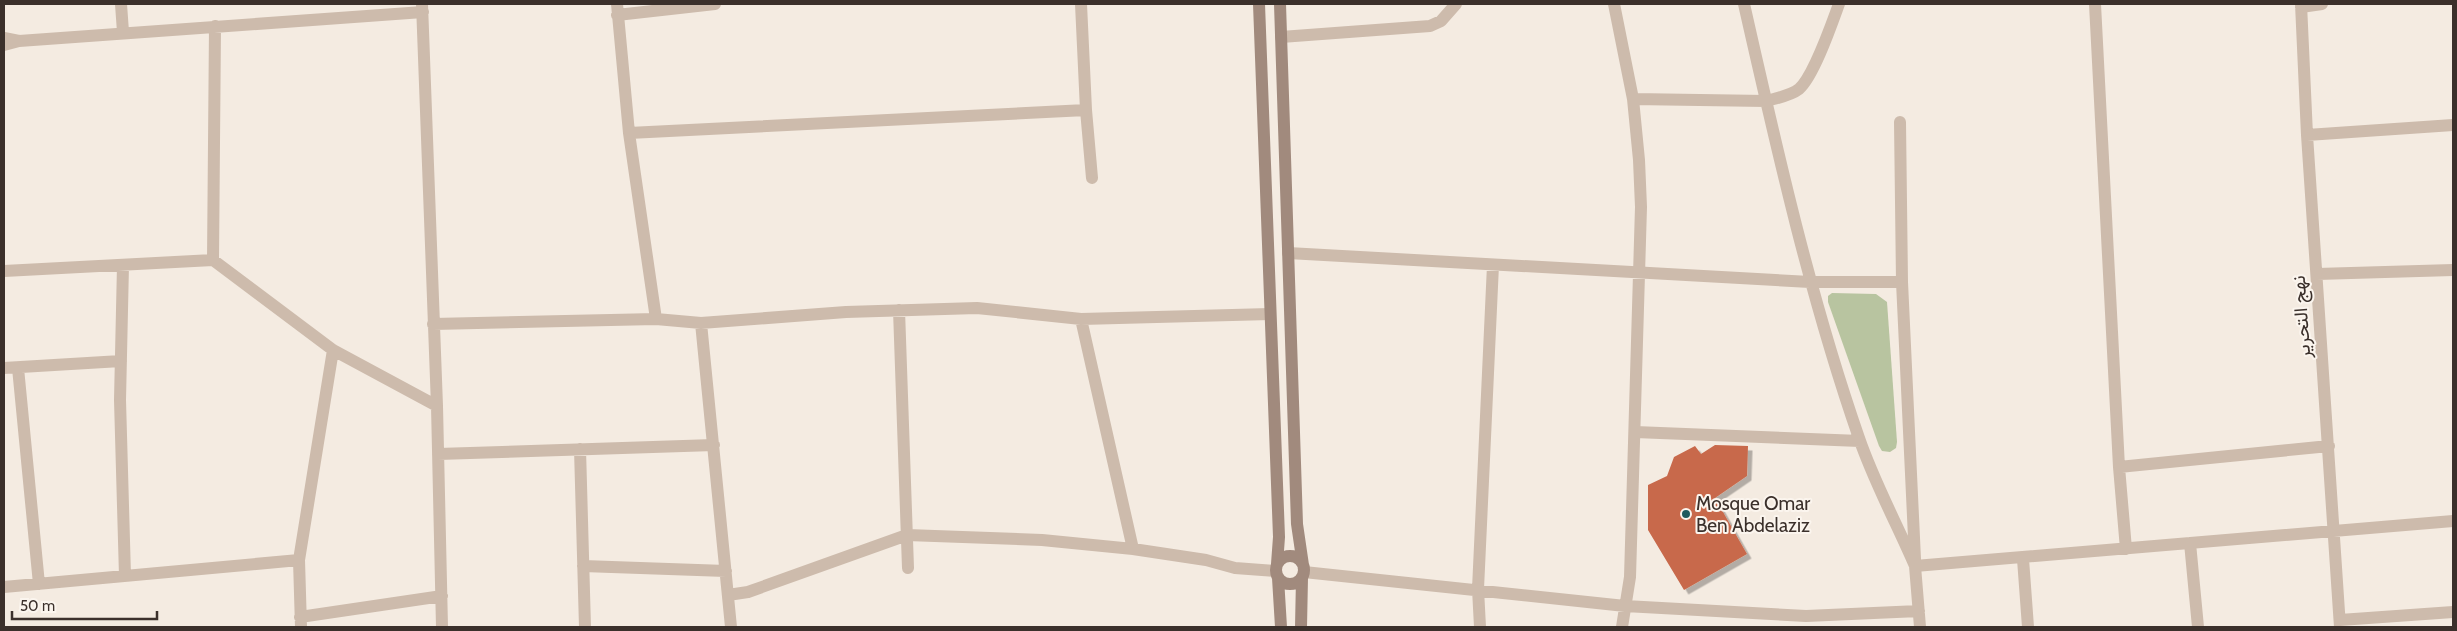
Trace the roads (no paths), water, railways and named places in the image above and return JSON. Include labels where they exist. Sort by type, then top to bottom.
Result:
[{"type":"main road","points":[[1259,4],[1279,523],[1277,571],[1281,627]]},
{"type":"main road","points":[[1280,4],[1297,524],[1303,572],[1301,627]]},
{"type":"main road","points":[[1289,556],[1298,558],[1303,572],[1291,585],[1281,582],[1277,571],[1280,560],[1289,556]]},
{"type":"street","points":[[121,4],[123,32]]},
{"type":"street","points":[[656,319],[629,133],[617,10],[715,4]]},
{"type":"street","points":[[1081,4],[1086,110],[1092,178]]},
{"type":"street","points":[[1281,37],[1430,26],[1441,21],[1456,4]]},
{"type":"street","points":[[1614,4],[1633,99],[1639,160],[1641,208],[1637,271],[1635,432],[1630,577],[1622,627]]},
{"type":"street","points":[[1744,4],[1810,282],[1860,441],[1915,566]]},
{"type":"street","points":[[1633,99],[1766,101],[1785,96],[1799,88],[1813,66],[1839,4]]},
{"type":"street","points":[[2095,4],[2119,467],[2126,549]]},
{"type":"street","points":[[2301,6],[2322,4]]},
{"type":"street","name":"نهج التحرير","points":[[2301,6],[2307,135],[2318,274],[2340,624]]},
{"type":"street","points":[[4,45],[19,41],[422,8],[437,406],[442,627]]},
{"type":"street","points":[[213,260],[215,26]]},
{"type":"street","points":[[4,38],[19,41]]},
{"type":"street","points":[[629,133],[1086,110]]},
{"type":"street","points":[[1900,122],[1902,282],[1915,566],[1920,627]]},
{"type":"street","points":[[2307,135],[2453,125]]},
{"type":"street","points":[[1288,253],[1810,282],[1902,282]]},
{"type":"street","points":[[4,271],[213,260],[333,350],[437,406]]},
{"type":"street","points":[[123,265],[121,466],[125,576]]},
{"type":"street","points":[[1480,627],[1478,589],[1492,265]]},
{"type":"street","points":[[2318,274],[2453,270]]},
{"type":"street","points":[[433,324],[656,319],[701,323],[846,312],[977,308],[1081,319],[1270,314]]},
{"type":"street","points":[[899,310],[908,568]]},
{"type":"street","points":[[1081,319],[1132,549]]},
{"type":"street","points":[[701,323],[731,627]]},
{"type":"street","points":[[333,350],[299,560],[301,622],[442,596]]},
{"type":"street","points":[[4,368],[121,361]]},
{"type":"street","points":[[18,368],[39,584]]},
{"type":"street","points":[[1635,432],[1860,441]]},
{"type":"street","points":[[438,454],[714,445]]},
{"type":"street","points":[[2119,467],[2329,446]]},
{"type":"street","points":[[580,449],[584,627]]},
{"type":"street","points":[[1915,566],[2023,559],[2453,521]]},
{"type":"street","points":[[728,596],[748,592],[907,535],[1042,540],[1132,549],[1206,560],[1234,568],[1277,571]]},
{"type":"street","points":[[2190,543],[2198,627]]},
{"type":"street","points":[[2023,559],[2028,627]]},
{"type":"street","points":[[4,587],[299,560]]},
{"type":"street","points":[[583,566],[726,571]]},
{"type":"street","points":[[1303,572],[1625,606],[1807,621],[1919,611]]},
{"type":"street","points":[[2340,624],[2453,612]]},
{"type":"place","name":"Mosque Omar Ben Abdelaziz","points":[[1686,514]]}]
